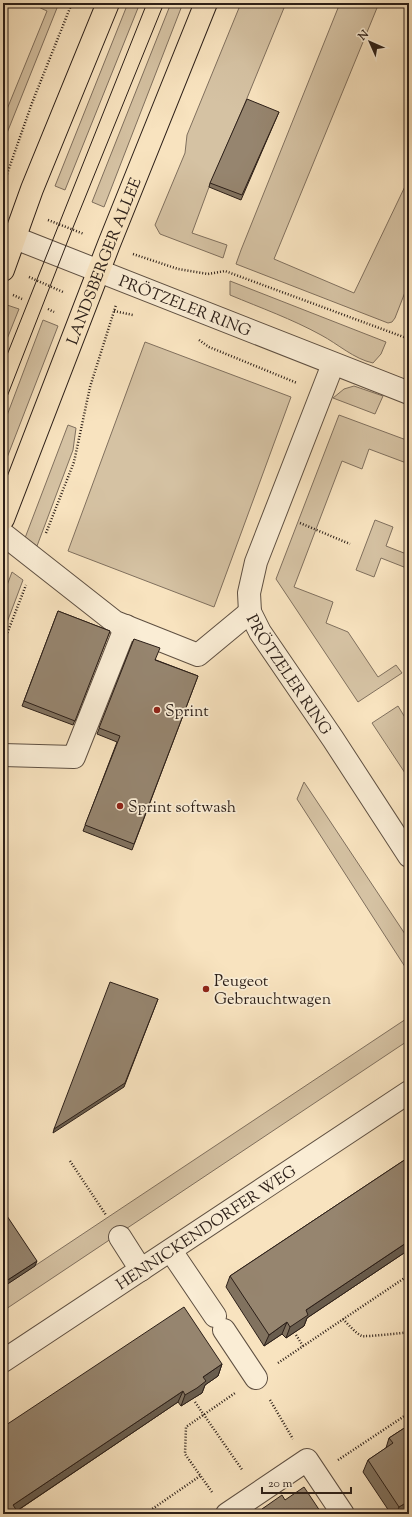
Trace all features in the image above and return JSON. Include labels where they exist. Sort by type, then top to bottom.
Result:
[{"type":"main road","points":[[3,270],[32,189],[108,3]]},
{"type":"main road","name":"LANDSBERGER ALLEE","points":[[3,519],[99,270],[206,3]]},
{"type":"street","name":"PRÖTZELER RING","points":[[15,238],[409,393]]},
{"type":"street","name":"PRÖTZELER RING","points":[[333,364],[256,562],[249,593],[250,612],[260,632],[333,739],[409,856]]},
{"type":"street","points":[[3,534],[116,622],[198,655],[250,612]]},
{"type":"street","points":[[3,755],[74,757],[126,626]]},
{"type":"street","name":"HENNICKENDORFER WEG","points":[[3,1361],[409,1092]]},
{"type":"street","points":[[120,1237],[141,1270]]},
{"type":"street","points":[[171,1251],[256,1378]]},
{"type":"street","points":[[227,1514],[258,1493],[311,1468],[342,1514]]},
{"type":"path","points":[[10,168],[32,104],[72,3]]},
{"type":"path","points":[[178,268],[208,274],[225,270],[409,339]]},
{"type":"path","points":[[12,294],[22,299]]},
{"type":"path","points":[[3,644],[74,462],[90,388],[108,334]]},
{"type":"path","points":[[294,521],[350,544]]},
{"type":"path","points":[[70,1161],[120,1237]]},
{"type":"path","points":[[227,1514],[185,1454],[186,1427],[409,1275]]},
{"type":"path","points":[[343,1319],[356,1332],[363,1336],[409,1332]]},
{"type":"path","points":[[296,1335],[303,1346]]},
{"type":"path","points":[[256,1378],[311,1468],[409,1413]]},
{"type":"path","points":[[195,1402],[258,1493]]},
{"type":"path","points":[[145,1514],[200,1476]]},
{"type":"shaded area","points":[[32,3],[59,3],[3,143],[3,119],[47,11]]},
{"type":"shaded area","points":[[128,3],[140,3],[65,190],[55,186]]},
{"type":"shaded area","points":[[171,3],[183,3],[104,207],[92,202]]},
{"type":"shaded area","points":[[241,3],[286,3],[209,187],[192,233],[227,245],[223,258],[160,234],[155,225],[185,153],[187,135]]},
{"type":"shaded area","points":[[340,3],[379,3],[274,259],[354,293],[409,178],[409,282],[395,318],[392,322],[388,323],[236,264]]},
{"type":"shaded area","points":[[230,281],[386,342],[381,354],[373,363],[359,358],[310,329],[230,295]]},
{"type":"shaded area","points":[[7,305],[19,309],[3,349],[3,315]]},
{"type":"shaded area","points":[[43,320],[58,326],[3,468],[3,426]]},
{"type":"shaded area","points":[[145,342],[291,397],[214,607],[68,551]]},
{"type":"shaded area","points":[[354,386],[383,396],[375,414],[333,398],[344,389]]},
{"type":"shaded area","points":[[339,415],[409,441],[409,464],[369,449],[362,469],[342,461],[294,587],[333,602],[326,623],[348,632],[378,677],[396,665],[402,673],[358,702],[276,579]]},
{"type":"shaded area","points":[[68,425],[76,428],[73,450],[37,546],[25,538]]},
{"type":"shaded area","points":[[375,520],[393,527],[386,546],[409,555],[409,569],[381,558],[374,577],[356,570]]},
{"type":"shaded area","points":[[12,572],[23,580],[3,633],[3,596]]},
{"type":"shaded area","points":[[398,706],[409,724],[409,779],[372,723]]},
{"type":"shaded area","points":[[304,782],[409,940],[409,973],[297,799]]},
{"type":"shaded area","points":[[409,1017],[409,1040],[3,1311],[3,1287]]},
{"type":"building","points":[[247,99],[279,112],[242,195],[210,183]]},
{"type":"building","points":[[58,611],[110,631],[75,721],[24,701]]},
{"type":"building","points":[[134,639],[160,648],[155,660],[198,676],[134,844],[85,825],[120,736],[99,728]]},
{"type":"building","points":[[110,982],[158,999],[125,1083],[54,1129]]},
{"type":"building","points":[[409,1157],[409,1241],[306,1310],[308,1315],[290,1327],[287,1322],[269,1335],[230,1276]]},
{"type":"building","points":[[3,1210],[37,1261],[3,1283]]},
{"type":"building","points":[[184,1307],[222,1364],[203,1377],[206,1381],[197,1388],[185,1395],[183,1391],[13,1505],[19,1514],[3,1514],[3,1427]]},
{"type":"building","points":[[409,1425],[409,1501],[399,1507],[368,1460],[393,1443],[389,1438]]},
{"type":"building","points":[[304,1487],[322,1514],[263,1514],[265,1513],[262,1509],[282,1495],[285,1500]]},
{"type":"tram line","points":[[3,365],[147,3]]},
{"type":"tram line","points":[[3,407],[72,230],[164,3]]},
{"type":"place","name":"Sprint","points":[[157,710]]},
{"type":"place","name":"Sprint softwash","points":[[120,806]]},
{"type":"place","name":"Peugeot Gebrauchtwagen","points":[[206,989]]}]
